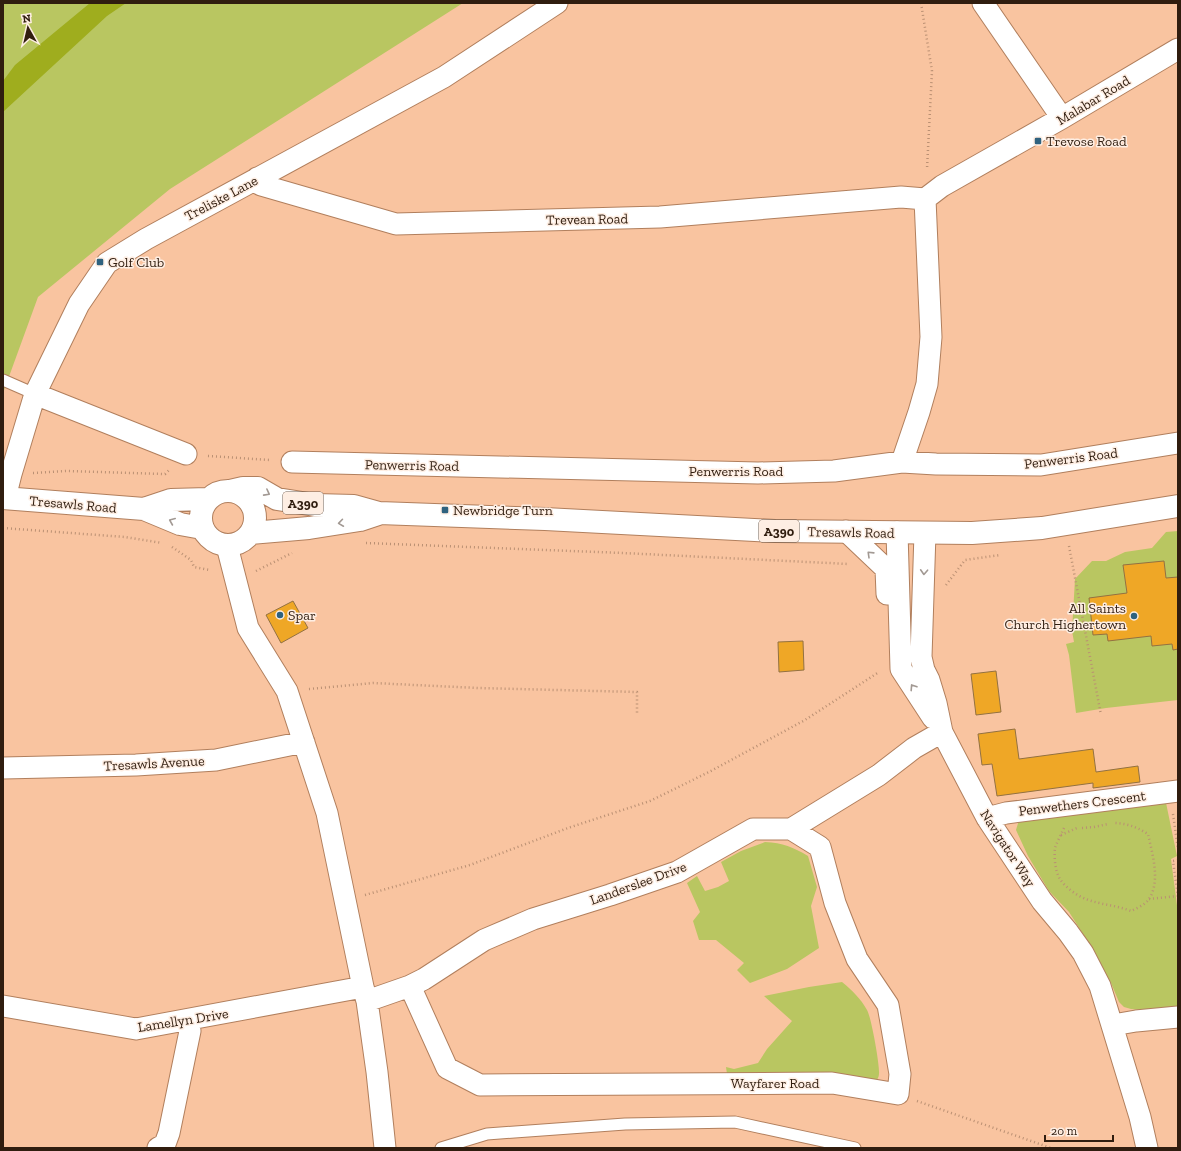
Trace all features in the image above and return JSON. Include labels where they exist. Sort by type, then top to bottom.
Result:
[{"type":"highway","name":"Tresawls Road","points":[[230,491],[243,488],[258,488],[277,498],[315,506],[354,506],[379,513],[545,519],[775,531],[972,533],[1042,528],[1178,506]]},
{"type":"highway","points":[[230,491],[238,492],[250,501],[256,514],[256,522],[252,533],[246,540],[234,546],[228,546],[212,541],[206,535],[202,528],[201,520],[204,505],[208,499],[222,492],[230,491]]},
{"type":"highway","name":"Tresawls Road","points":[[4,498],[144,509],[180,524],[202,528]]},
{"type":"highway","name":"Tresawls Road","points":[[144,509],[171,500],[208,499]]},
{"type":"highway","name":"Tresawls Road","points":[[252,533],[308,528],[360,520],[379,513]]},
{"type":"street","name":"Treliske Lane","points":[[4,498],[35,394],[79,304],[107,264],[146,239],[444,77],[556,3]]},
{"type":"street","points":[[983,3],[1062,118]]},
{"type":"street","name":"Malabar Road","points":[[925,199],[942,186],[1062,118],[1178,49]]},
{"type":"street","name":"Trevean Road","points":[[258,178],[261,185],[396,224],[660,218],[901,197],[925,199]]},
{"type":"street","points":[[902,462],[927,384],[931,337],[925,199]]},
{"type":"street","points":[[35,394],[186,454]]},
{"type":"street","name":"Penwerris Road","points":[[292,462],[758,473],[834,471],[902,462],[936,464],[1041,465],[1178,443]]},
{"type":"street","points":[[846,531],[886,569],[891,670],[942,732]]},
{"type":"street","points":[[891,670],[897,532]]},
{"type":"street","name":"Navigator Way","points":[[925,533],[921,657],[936,703],[942,732],[987,818],[1042,901],[1068,932],[1083,953],[1100,986],[1140,1117],[1147,1148]]},
{"type":"street","points":[[228,546],[248,628],[287,691],[327,813],[365,994],[377,1072],[385,1148]]},
{"type":"street","name":"Landerslee Drive","points":[[365,994],[410,986],[424,979],[484,940],[533,919],[677,872],[753,830],[791,829],[862,786],[914,748],[942,732]]},
{"type":"street","name":"Tresawls Avenue","points":[[3,768],[136,765],[216,760],[304,742]]},
{"type":"street","name":"Penwethers Crescent","points":[[987,818],[1006,813],[1174,791]]},
{"type":"street","points":[[791,829],[820,847],[836,903],[857,959],[888,1005],[900,1074],[898,1094]]},
{"type":"street","name":"Wayfarer Road","points":[[410,986],[447,1068],[480,1085],[832,1083],[898,1094]]},
{"type":"street","name":"Lamellyn Drive","points":[[3,1006],[136,1029],[365,994]]},
{"type":"street","points":[[1113,1025],[1178,1017]]},
{"type":"street","points":[[158,1148],[165,1144],[169,1133],[190,1030],[188,1020]]},
{"type":"lane","points":[[3,380],[35,394]]},
{"type":"lane","points":[[441,1148],[487,1134],[625,1124],[735,1122],[856,1148]]},
{"type":"path","points":[[921,3],[932,71],[925,199]]},
{"type":"path","points":[[11,474],[66,471],[165,474],[186,454],[292,462]]},
{"type":"path","points":[[1065,524],[1101,715]]},
{"type":"path","points":[[3,528],[125,537],[167,543],[191,560],[194,567],[235,576],[258,571],[293,552]]},
{"type":"path","points":[[360,543],[631,553],[854,564]]},
{"type":"path","points":[[1062,548],[1069,547]]},
{"type":"path","points":[[923,590],[941,591],[965,560],[1002,555]]},
{"type":"path","points":[[345,900],[470,865],[568,828],[650,801],[709,772],[805,720],[891,670]]},
{"type":"path","points":[[287,691],[373,683],[478,688],[637,692],[637,713]]},
{"type":"path","points":[[1174,791],[1178,849]]},
{"type":"path","points":[[1061,835],[1076,828],[1094,827],[1111,823],[1130,825],[1148,834],[1155,873],[1154,887],[1149,899],[1131,911],[1084,899],[1070,890],[1059,878],[1055,864],[1055,848],[1070,814],[1069,805]]},
{"type":"path","points":[[1149,899],[1178,897],[1173,861],[1178,860]]},
{"type":"path","points":[[898,1094],[1051,1148]]},
{"type":"green space","points":[[3,3],[463,3],[170,189],[38,297],[3,393]]},
{"type":"green space","points":[[90,3],[126,3],[107,16],[3,112],[3,81],[15,65]]},
{"type":"green space","points":[[1178,531],[1178,700],[1076,713],[1069,655],[1066,644],[1074,642],[1072,631],[1075,579],[1092,561],[1106,561],[1125,552],[1152,548],[1166,532]]},
{"type":"green space","points":[[1165,798],[1177,856],[1171,859],[1178,913],[1178,1010],[1156,1011],[1131,1009],[1124,1007],[1119,1002],[1111,983],[1085,937],[1069,912],[1049,891],[1028,856],[1016,830],[1019,820]]},
{"type":"green space","points":[[765,842],[788,846],[808,856],[817,887],[811,906],[819,948],[787,969],[750,983],[737,970],[744,963],[716,940],[699,940],[693,921],[700,912],[687,883],[697,876],[705,891],[718,887],[729,881],[721,862],[741,851]]},
{"type":"green space","points":[[842,982],[859,998],[869,1014],[879,1069],[879,1076],[875,1082],[727,1074],[726,1067],[734,1069],[758,1063],[767,1049],[792,1021],[764,996]]},
{"type":"building","name":"All Saints Church Highertown","points":[[1164,561],[1166,578],[1178,577],[1178,649],[1173,650],[1172,644],[1152,646],[1151,636],[1108,641],[1107,634],[1093,635],[1089,598],[1127,593],[1123,565]]},
{"type":"building","points":[[293,601],[308,628],[281,643],[266,615]]},
{"type":"building","points":[[803,641],[804,670],[779,672],[778,642]]},
{"type":"building","points":[[996,671],[1001,712],[976,715],[971,674]]},
{"type":"building","points":[[1015,729],[1019,759],[1093,749],[1096,772],[1138,766],[1140,782],[1093,788],[1093,783],[997,796],[992,764],[982,765],[978,734]]},
{"type":"place","name":"Trevose Road","points":[[1038,141]]},
{"type":"place","name":"Golf Club","points":[[100,262]]},
{"type":"place","name":"Newbridge Turn","points":[[445,510]]},
{"type":"place","name":"Spar","points":[[280,615]]},
{"type":"place","name":"All Saints Church Highertown","points":[[1134,616]]}]
